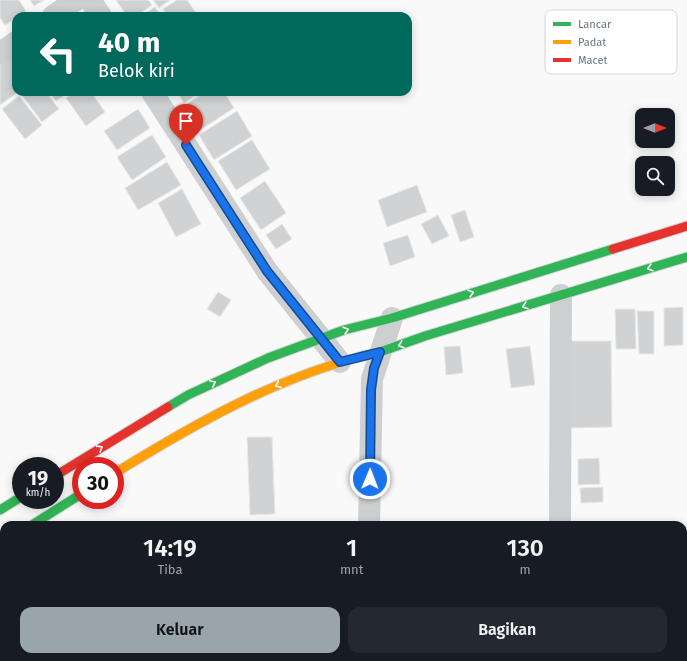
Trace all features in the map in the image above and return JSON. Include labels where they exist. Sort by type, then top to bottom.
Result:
[{"type":"street","points":[[59,12],[76,0]]},
{"type":"street","points":[[90,0],[98,12]]},
{"type":"street","points":[[0,53],[12,45]]},
{"type":"street","points":[[155,96],[267,271],[340,362]]},
{"type":"street","points":[[64,471],[188,395],[268,358],[344,330],[392,318],[687,226]]},
{"type":"street","points":[[124,467],[173,437],[223,410],[278,385],[340,362],[380,352],[425,336],[687,257]]},
{"type":"street","points":[[560,521],[561,295]]},
{"type":"street","points":[[369,521],[371,390],[373,374],[392,318]]},
{"type":"street","points":[[38,521],[72,500]]},
{"type":"street","points":[[0,510],[12,503]]},
{"type":"building","points":[[0,0],[19,0],[26,11],[12,12],[12,21],[5,25],[0,18]]},
{"type":"building","points":[[30,0],[44,0],[34,6]]},
{"type":"building","points":[[116,0],[148,0],[152,5],[142,12],[124,12]]},
{"type":"building","points":[[153,0],[170,0],[159,8]]},
{"type":"building","points":[[177,0],[187,0],[195,12],[165,12],[163,9]]},
{"type":"building","points":[[155,7],[158,12],[148,12]]},
{"type":"building","points":[[12,55],[12,96],[0,105],[0,60]]},
{"type":"building","points":[[19,96],[42,125],[25,139],[2,109]]},
{"type":"building","points":[[22,96],[49,96],[59,109],[42,122]]},
{"type":"building","points":[[52,96],[64,96],[56,101]]},
{"type":"building","points":[[69,96],[94,96],[105,112],[86,126],[66,98]]},
{"type":"building","points":[[180,96],[194,96],[184,103]]},
{"type":"building","points":[[199,96],[226,96],[234,108],[197,132],[181,108]]},
{"type":"building","points":[[138,109],[150,128],[117,150],[104,131]]},
{"type":"building","points":[[237,111],[252,136],[214,160],[199,135]]},
{"type":"building","points":[[152,135],[166,157],[132,180],[117,157]]},
{"type":"building","points":[[252,140],[270,169],[236,190],[218,161]]},
{"type":"building","points":[[167,162],[181,185],[138,210],[125,188]]},
{"type":"building","points":[[265,181],[286,213],[261,230],[240,198]]},
{"type":"building","points":[[417,185],[427,212],[387,227],[378,200]]},
{"type":"building","points":[[182,189],[201,224],[176,237],[158,203]]},
{"type":"building","points":[[465,210],[474,237],[460,242],[451,215]]},
{"type":"building","points":[[438,215],[449,236],[432,244],[421,224]]},
{"type":"building","points":[[282,224],[292,239],[276,249],[266,235]]},
{"type":"building","points":[[408,235],[415,257],[390,266],[383,243]]},
{"type":"building","points":[[218,292],[231,300],[220,317],[207,309]]},
{"type":"building","points":[[683,307],[683,345],[664,346],[664,308]]},
{"type":"building","points":[[615,309],[635,309],[636,349],[616,349]]},
{"type":"building","points":[[637,311],[654,311],[654,354],[639,354]]},
{"type":"building","points":[[569,341],[611,341],[612,427],[570,428]]},
{"type":"building","points":[[460,346],[463,373],[446,375],[444,347]]},
{"type":"building","points":[[530,346],[535,385],[511,388],[506,349]]},
{"type":"building","points":[[247,437],[272,437],[275,514],[250,515]]},
{"type":"building","points":[[599,458],[600,484],[578,485],[578,459]]},
{"type":"building","points":[[603,487],[603,502],[581,503],[580,488]]},
{"type":"traffic: fast","points":[[168,407],[188,395],[268,358],[344,330],[392,318],[613,249]]},
{"type":"traffic: fast","points":[[363,356],[687,257]]},
{"type":"traffic: fast","points":[[38,521],[72,500]]},
{"type":"traffic: fast","points":[[0,510],[12,503]]},
{"type":"traffic: slow","points":[[124,468],[204,421],[266,390],[297,377],[363,356]]},
{"type":"traffic: jam","points":[[613,249],[687,226]]},
{"type":"traffic: jam","points":[[64,471],[168,407]]},
{"type":"route","points":[[186,145],[267,271],[340,362],[380,352],[374,368],[371,390],[370,479]]}]
